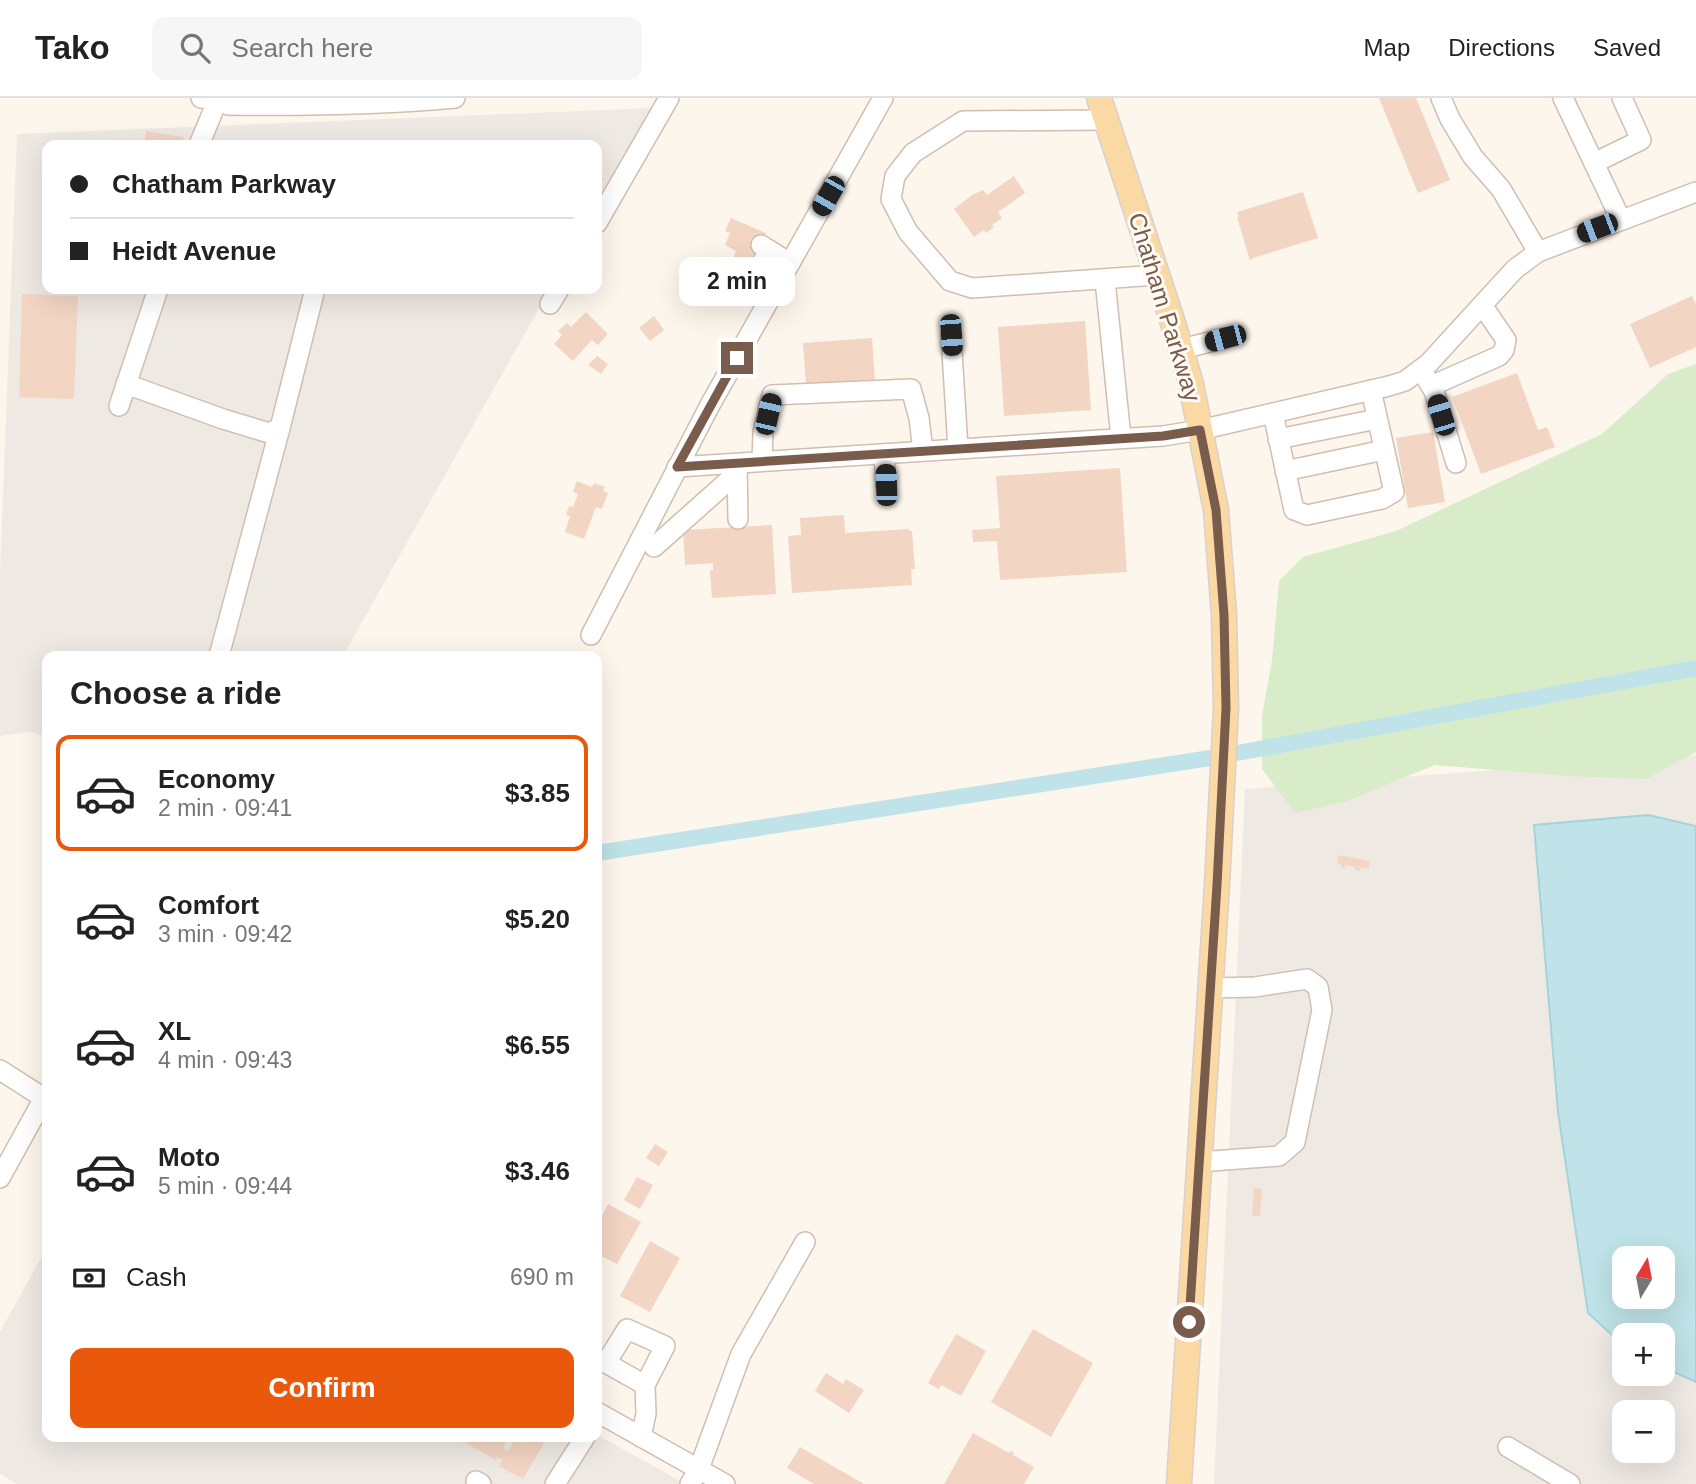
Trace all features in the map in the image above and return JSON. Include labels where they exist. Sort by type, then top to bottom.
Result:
[{"type":"main road","name":"Chatham Parkway","points":[[1103,109],[1182,349],[1216,510],[1224,615],[1226,708],[1179,1484]]},
{"type":"street","points":[[200,140],[212,98],[228,105],[455,98]]},
{"type":"street","points":[[602,214],[669,98]]},
{"type":"street","points":[[591,635],[665,489],[883,98]]},
{"type":"street","points":[[1441,98],[1450,119],[1474,157],[1501,188],[1538,252]]},
{"type":"street","points":[[1563,98],[1621,219]]},
{"type":"street","points":[[1594,163],[1641,140],[1622,98]]},
{"type":"street","points":[[1103,109],[963,121],[913,153],[895,176],[891,199],[908,232],[950,281],[972,288],[1157,275]]},
{"type":"street","points":[[1426,378],[1482,305],[1515,269],[1538,252],[1696,192]]},
{"type":"street","points":[[750,268],[759,269],[765,247],[790,263]]},
{"type":"street","points":[[1105,280],[1121,438]]},
{"type":"street","points":[[119,406],[156,294]]},
{"type":"street","points":[[220,651],[314,294]]},
{"type":"street","points":[[677,467],[737,468],[762,461],[1121,438],[1200,430],[1426,378],[1499,356],[1504,350],[1506,340],[1482,305]]},
{"type":"street","points":[[951,335],[958,449]]},
{"type":"street","points":[[1182,349],[1225,338]]},
{"type":"street","points":[[1426,378],[1457,463]]},
{"type":"street","points":[[126,384],[269,433],[280,428]]},
{"type":"street","points":[[762,461],[763,433],[772,395],[911,389],[919,418],[923,451]]},
{"type":"street","points":[[1273,413],[1294,510],[1307,515],[1382,499],[1394,492],[1371,390]]},
{"type":"street","points":[[1278,439],[1377,419]]},
{"type":"street","points":[[1285,471],[1384,450]]},
{"type":"street","points":[[884,454],[886,485]]},
{"type":"street","points":[[737,468],[738,519]]},
{"type":"street","points":[[654,547],[737,468]]},
{"type":"street","points":[[1199,1162],[1279,1156],[1295,1142],[1322,1010],[1318,987],[1307,978],[1255,986],[1210,988]]},
{"type":"street","points":[[0,1070],[42,1096]]},
{"type":"street","points":[[0,1178],[42,1105]]},
{"type":"street","points":[[694,1477],[741,1354],[805,1242]]},
{"type":"street","points":[[641,1437],[646,1414],[645,1385]]},
{"type":"street","points":[[602,1416],[641,1437],[694,1477],[725,1484]]},
{"type":"street","points":[[555,1484],[582,1442]]},
{"type":"street","points":[[1508,1447],[1570,1484]]},
{"type":"shaded area","points":[[653,108],[602,198],[602,140],[42,140],[42,294],[547,294],[346,651],[42,651],[42,735],[29,732],[0,736],[0,574],[17,134]]},
{"type":"shaded area","points":[[1696,755],[1696,1484],[1214,1484],[1245,789]]},
{"type":"shaded area","points":[[42,1256],[42,1442],[602,1442],[602,1438],[686,1484],[17,1484],[0,1474],[0,1332]]},
{"type":"green space","points":[[1696,364],[1696,752],[1646,779],[1568,776],[1435,765],[1344,802],[1295,813],[1262,769],[1262,716],[1272,660],[1279,581],[1303,557],[1396,531],[1602,434],[1668,374]]},
{"type":"water","points":[[1648,815],[1696,826],[1696,1382],[1675,1372],[1675,1323],[1612,1323],[1612,1335],[1588,1313],[1558,1112],[1534,825]]},
{"type":"building","points":[[1379,98],[1416,98],[1450,180],[1418,193]]},
{"type":"building","points":[[146,131],[184,137],[184,140],[145,140]]},
{"type":"building","points":[[1014,176],[1025,193],[998,212],[1002,218],[992,225],[994,227],[974,237],[954,209],[983,190],[987,195]]},
{"type":"building","points":[[1303,192],[1318,238],[1250,261],[1237,212]]},
{"type":"building","points":[[731,218],[766,233],[747,274],[730,266],[736,251],[725,245],[730,233],[725,231]]},
{"type":"building","points":[[22,294],[78,296],[74,399],[19,397]]},
{"type":"building","points":[[1692,296],[1696,304],[1696,347],[1650,368],[1630,324]]},
{"type":"building","points":[[586,312],[608,334],[598,345],[592,340],[573,361],[554,344],[562,335],[558,331],[567,323],[571,327]]},
{"type":"building","points":[[654,316],[664,330],[650,341],[639,328]]},
{"type":"building","points":[[1085,321],[1091,410],[1004,416],[998,327]]},
{"type":"building","points":[[872,338],[875,380],[806,385],[803,343]]},
{"type":"building","points":[[597,356],[608,364],[601,374],[588,365]]},
{"type":"building","points":[[1517,373],[1538,430],[1547,427],[1555,447],[1481,474],[1452,397]]},
{"type":"building","points":[[1433,432],[1445,502],[1408,508],[1396,438]]},
{"type":"building","points":[[1120,468],[1127,572],[1000,580],[997,541],[973,542],[972,530],[1000,528],[996,476]]},
{"type":"building","points":[[577,481],[592,487],[594,483],[605,487],[603,491],[608,493],[602,509],[596,507],[584,539],[565,532],[570,516],[566,515],[569,506],[573,507],[578,494],[573,492]]},
{"type":"building","points":[[844,515],[845,533],[912,531],[915,569],[911,569],[912,585],[792,593],[788,536],[801,535],[800,518]]},
{"type":"building","points":[[772,525],[776,594],[712,598],[710,570],[713,570],[713,563],[685,565],[683,530]]},
{"type":"building","points":[[1339,855],[1370,861],[1368,869],[1361,867],[1360,871],[1346,865],[1345,868],[1341,867],[1341,864],[1337,863]]},
{"type":"building","points":[[655,1144],[668,1152],[659,1166],[646,1158]]},
{"type":"building","points":[[637,1177],[653,1185],[640,1209],[624,1200]]},
{"type":"building","points":[[1254,1188],[1262,1189],[1260,1216],[1252,1216]]},
{"type":"building","points":[[608,1204],[641,1222],[617,1264],[602,1256],[602,1215]]},
{"type":"building","points":[[650,1241],[680,1258],[650,1312],[620,1296]]},
{"type":"building","points":[[1033,1329],[1093,1363],[1051,1437],[991,1402]]},
{"type":"building","points":[[956,1334],[986,1351],[961,1396],[941,1385],[939,1389],[928,1383]]},
{"type":"building","points":[[826,1373],[843,1384],[846,1379],[864,1390],[849,1413],[815,1391]]},
{"type":"building","points":[[973,1433],[1009,1453],[1011,1451],[1013,1455],[1034,1467],[1024,1484],[944,1484]]},
{"type":"building","points":[[464,1442],[506,1442],[503,1448],[508,1451],[513,1442],[544,1443],[523,1479],[499,1466],[503,1460],[497,1457],[496,1460]]},
{"type":"building","points":[[800,1447],[864,1484],[814,1484],[787,1468]]},
{"type":"waterway","points":[[1237,753],[1696,668]]},
{"type":"waterway","points":[[602,852],[1210,758]]},
{"type":"route","points":[[737,358],[677,467],[1163,436],[1200,430],[1216,510],[1224,615],[1226,708],[1189,1322]]}]
